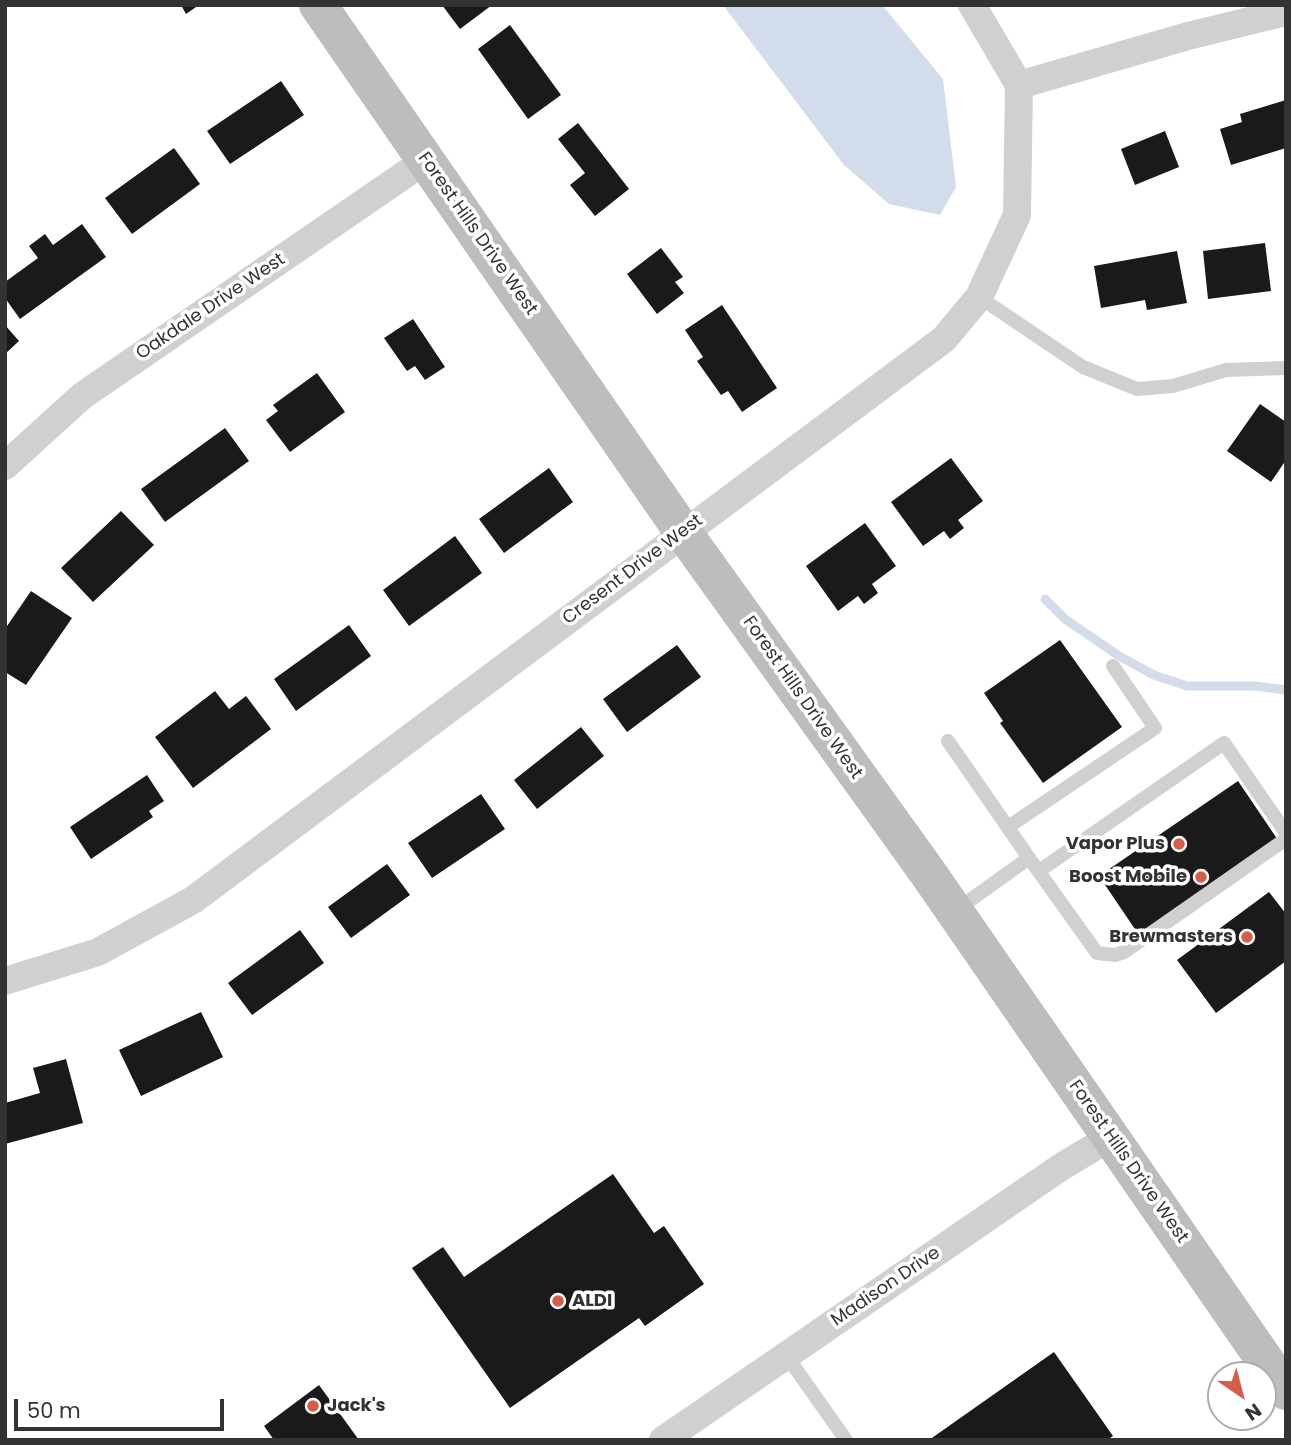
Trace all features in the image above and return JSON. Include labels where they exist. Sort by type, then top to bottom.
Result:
[{"type":"main road","name":"Forest Hills Drive West","points":[[318,5],[683,532],[954,912],[1286,1391]]},
{"type":"street","points":[[972,5],[1019,85],[1188,36],[1286,12]]},
{"type":"street","name":"Cresent Drive West","points":[[5,981],[98,952],[194,900],[944,339],[979,297],[1017,215],[1019,85]]},
{"type":"street","name":"Oakdale Drive West","points":[[5,466],[82,396],[426,160]]},
{"type":"street","name":"Madison Drive","points":[[663,1440],[1061,1167],[1111,1137]]},
{"type":"lane","points":[[979,297],[1083,367],[1137,389],[1173,386],[1226,370],[1286,368]]},
{"type":"lane","points":[[1008,827],[1155,728],[1113,666]]},
{"type":"lane","points":[[948,741],[1097,953],[1115,955],[1124,952],[1286,839]]},
{"type":"lane","points":[[1039,871],[1224,743],[1286,833]]},
{"type":"lane","points":[[954,912],[1029,858]]},
{"type":"lane","points":[[786,1355],[846,1440]]},
{"type":"water","points":[[723,5],[882,5],[943,79],[956,187],[940,215],[889,204],[844,165]]},
{"type":"building","points":[[181,5],[199,5],[186,14]]},
{"type":"building","points":[[442,5],[492,5],[460,29]]},
{"type":"building","points":[[510,25],[561,95],[528,119],[478,49]]},
{"type":"building","points":[[281,81],[304,115],[230,164],[207,131]]},
{"type":"building","points":[[1286,100],[1286,148],[1231,165],[1220,129],[1242,122],[1240,114]]},
{"type":"building","points":[[578,123],[629,189],[595,216],[570,185],[585,173],[558,139]]},
{"type":"building","points":[[1165,131],[1179,167],[1135,185],[1121,149]]},
{"type":"building","points":[[174,148],[200,184],[132,234],[105,198]]},
{"type":"building","points":[[82,224],[106,257],[20,319],[5,298],[5,282],[38,258],[29,246],[45,234],[53,245]]},
{"type":"building","points":[[1265,243],[1271,291],[1208,299],[1203,251]]},
{"type":"building","points":[[661,248],[683,277],[675,282],[684,293],[657,314],[627,274]]},
{"type":"building","points":[[1177,251],[1187,303],[1147,310],[1145,300],[1101,308],[1094,266]]},
{"type":"building","points":[[722,305],[777,388],[742,412],[728,391],[721,395],[697,361],[703,357],[685,330]]},
{"type":"building","points":[[413,319],[445,367],[425,380],[415,366],[407,371],[384,338]]},
{"type":"building","points":[[5,325],[19,341],[5,354]]},
{"type":"building","points":[[317,373],[345,412],[290,452],[266,420],[278,411],[273,405]]},
{"type":"building","points":[[1260,404],[1286,422],[1286,460],[1271,482],[1227,451]]},
{"type":"building","points":[[225,428],[249,461],[165,522],[141,489]]},
{"type":"building","points":[[951,458],[983,501],[958,520],[964,528],[950,539],[944,531],[923,546],[891,502]]},
{"type":"building","points":[[549,468],[573,502],[504,553],[479,519]]},
{"type":"building","points":[[121,511],[154,545],[93,602],[61,568]]},
{"type":"building","points":[[865,523],[896,566],[872,584],[878,593],[864,604],[858,596],[838,611],[806,566]]},
{"type":"building","points":[[455,536],[482,573],[409,626],[383,590]]},
{"type":"building","points":[[31,591],[72,618],[26,685],[5,672],[5,629]]},
{"type":"building","points":[[349,625],[371,656],[296,711],[274,679]]},
{"type":"building","points":[[1060,640],[1122,727],[1043,783],[1000,723],[1003,721],[984,693]]},
{"type":"building","points":[[677,645],[701,677],[627,732],[603,699]]},
{"type":"building","points":[[215,691],[229,709],[246,696],[271,729],[193,788],[155,737]]},
{"type":"building","points":[[581,727],[604,756],[537,809],[514,780]]},
{"type":"building","points":[[147,775],[164,801],[149,811],[153,817],[91,859],[70,827]]},
{"type":"building","points":[[1238,781],[1282,846],[1143,941],[1099,876]]},
{"type":"building","points":[[481,794],[505,829],[432,878],[408,843]]},
{"type":"building","points":[[387,864],[410,895],[351,938],[328,907]]},
{"type":"building","name":"Brewmasters","points":[[1269,892],[1286,914],[1286,961],[1216,1013],[1177,960]]},
{"type":"building","points":[[300,930],[324,963],[252,1015],[228,983]]},
{"type":"building","points":[[201,1012],[223,1057],[141,1096],[119,1050]]},
{"type":"building","points":[[66,1059],[83,1123],[5,1144],[5,1103],[40,1093],[33,1068]]},
{"type":"building","name":"ALDI","points":[[613,1174],[654,1233],[664,1226],[704,1284],[645,1326],[639,1318],[510,1408],[412,1268],[443,1247],[464,1277]]},
{"type":"building","points":[[1054,1352],[1113,1436],[1107,1440],[929,1440]]},
{"type":"building","name":"Jack's","points":[[319,1385],[359,1440],[274,1440],[264,1426]]},
{"type":"waterway","points":[[1045,599],[1065,619],[1119,656],[1154,675],[1187,686],[1255,686],[1286,690]]},
{"type":"place","name":"Vapor Plus","points":[[1179,844]]},
{"type":"place","name":"Boost Mobile","points":[[1201,877]]},
{"type":"place","name":"Brewmasters","points":[[1247,937]]},
{"type":"place","name":"ALDI","points":[[558,1301]]},
{"type":"place","name":"Jack's","points":[[313,1406]]}]
